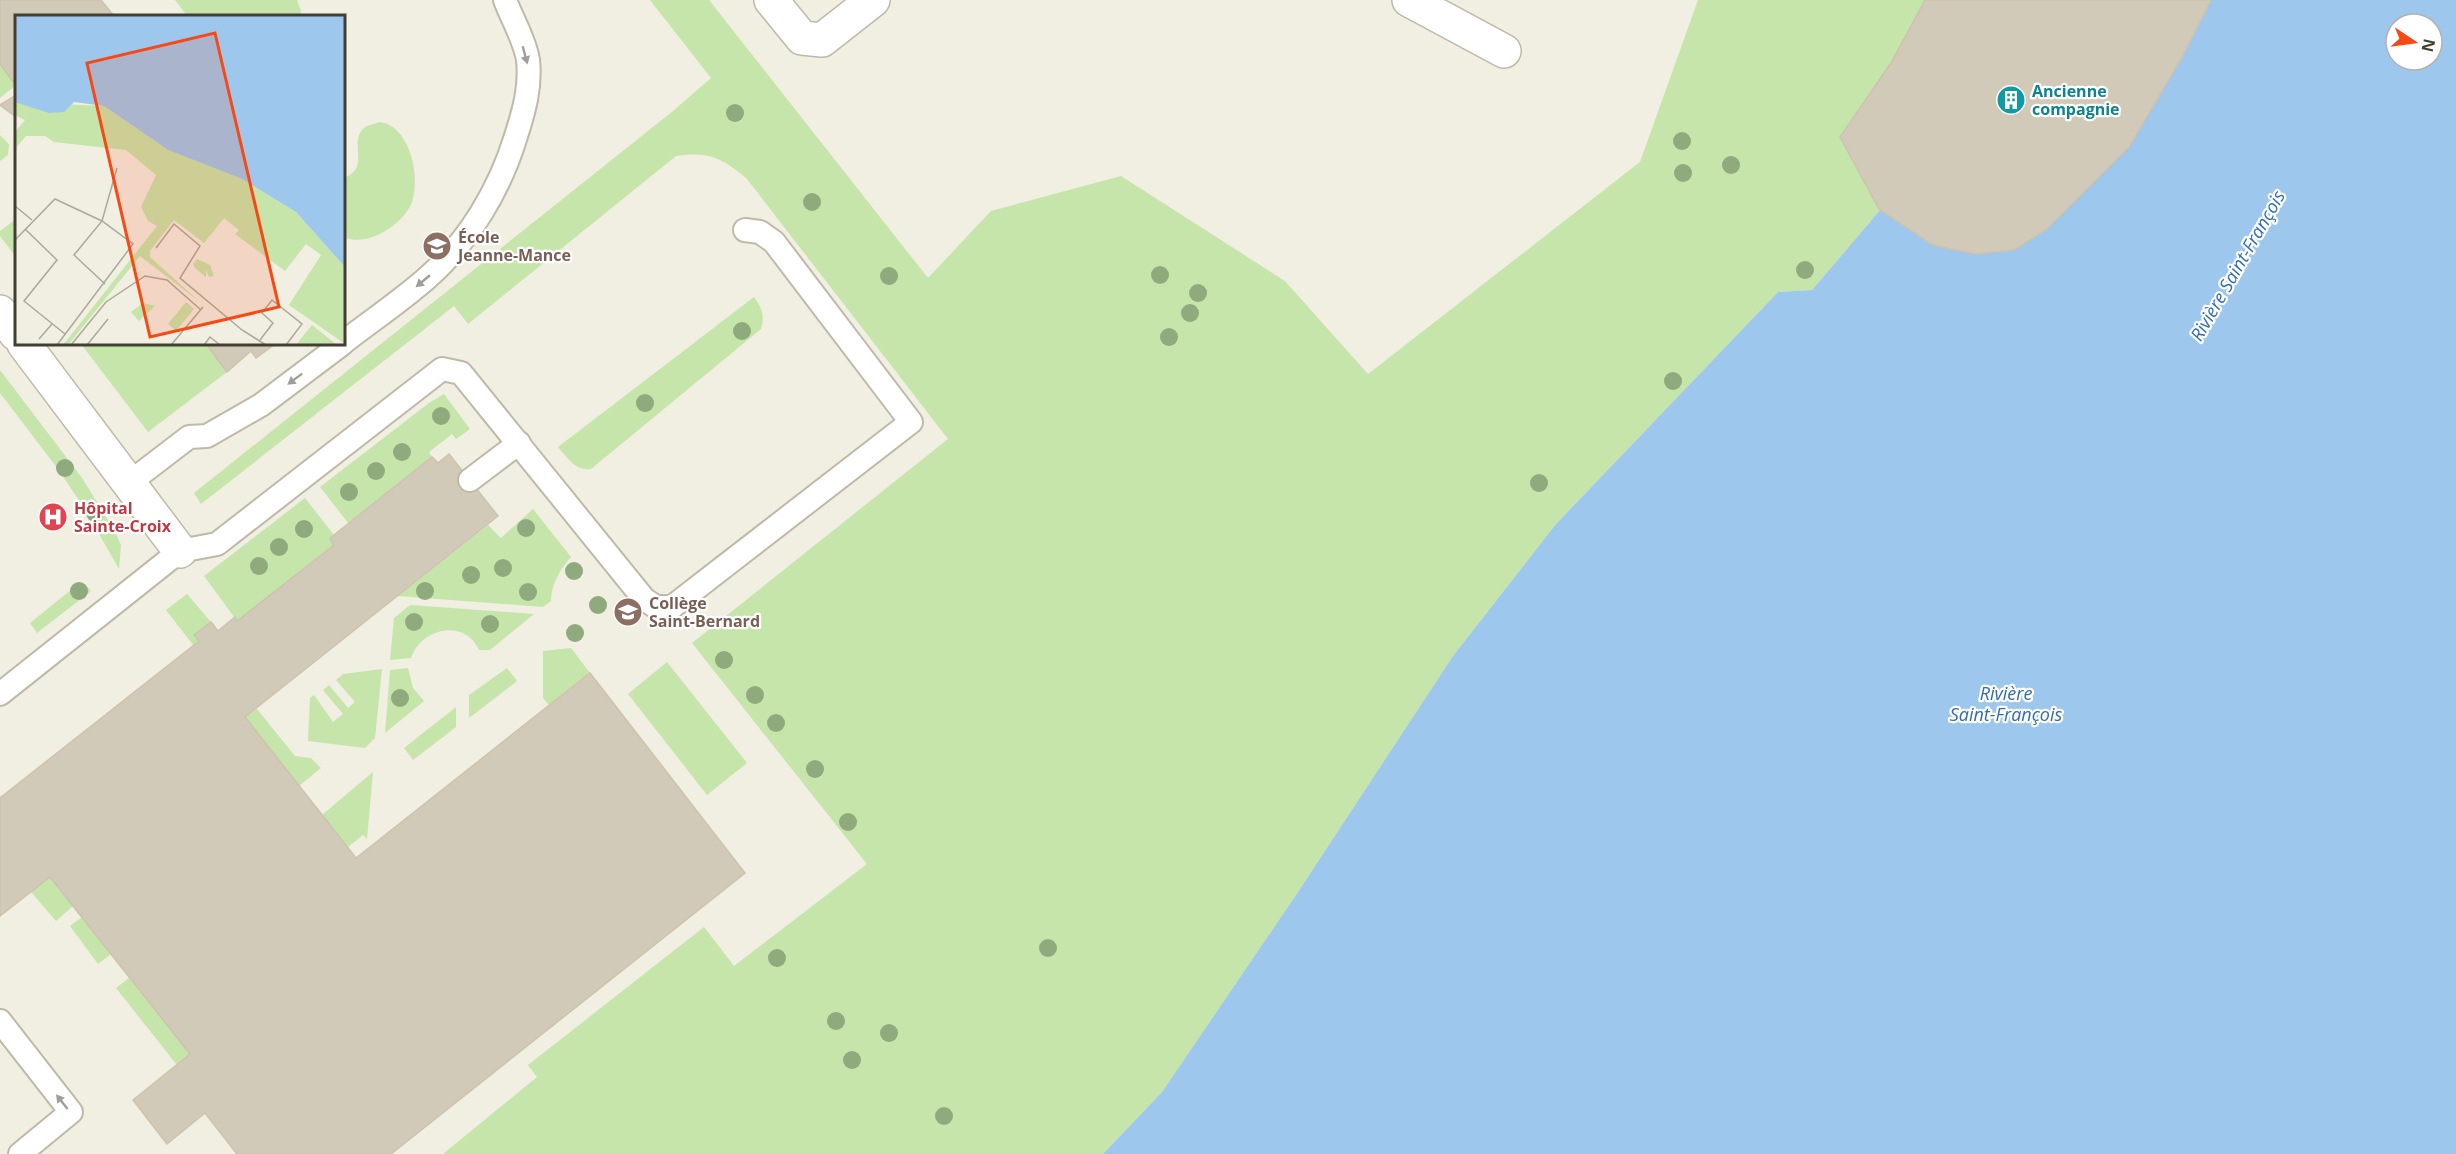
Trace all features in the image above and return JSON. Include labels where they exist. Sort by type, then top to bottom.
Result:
[{"type":"street","points":[[771,0],[802,38],[822,40],[873,0]]},
{"type":"street","points":[[1409,0],[1504,51]]},
{"type":"street","points":[[0,312],[15,333]]},
{"type":"street","points":[[25,345],[180,551]]},
{"type":"lane","points":[[345,341],[426,279],[446,260],[480,214],[498,184],[514,144],[526,104],[529,76],[527,57],[505,0]]},
{"type":"lane","points":[[0,694],[180,551],[217,544],[442,369],[461,373],[644,599],[650,604],[664,608],[678,602],[911,422],[774,242],[760,232],[745,230]]},
{"type":"lane","points":[[129,483],[189,437],[207,436],[261,405],[340,345]]},
{"type":"lane","points":[[470,480],[519,443]]},
{"type":"lane","points":[[0,1021],[71,1112],[20,1154]]},
{"type":"green space","points":[[175,0],[297,0],[301,11],[300,15],[186,15]]},
{"type":"green space","points":[[650,0],[709,0],[928,278],[991,211],[1121,176],[1285,281],[1368,374],[1640,162],[1698,0],[2059,0],[1812,290],[1778,292],[1556,524],[1453,656],[1294,898],[1162,1092],[1103,1154],[443,1154],[537,1077],[528,1065],[704,927],[734,966],[867,864],[692,643],[948,439],[747,179],[722,161],[706,156],[687,155],[676,156],[468,324],[454,306],[201,504],[194,493],[673,111],[711,78]]},
{"type":"green space","points":[[0,64],[15,86],[0,98]]},
{"type":"green space","points":[[379,122],[390,125],[398,132],[405,142],[414,166],[414,192],[407,211],[393,226],[373,237],[353,240],[345,237],[345,177],[357,168],[358,140],[365,127]]},
{"type":"green space","points":[[0,135],[9,144],[8,155],[0,161]]},
{"type":"green space","points":[[15,220],[15,256],[0,236],[0,231]]},
{"type":"green space","points":[[754,297],[762,312],[761,329],[591,469],[576,466],[558,447]]},
{"type":"green space","points":[[82,345],[207,345],[227,372],[148,432]]},
{"type":"green space","points":[[0,370],[82,478],[113,528],[121,545],[119,569],[86,511],[58,469],[0,393]]},
{"type":"green space","points":[[444,394],[470,429],[456,439],[452,434],[429,452],[432,457],[349,524],[320,487],[429,403]]},
{"type":"green space","points":[[305,498],[334,535],[330,539],[334,545],[237,621],[204,576]]},
{"type":"green space","points":[[533,509],[571,557],[557,577],[551,601],[543,607],[398,596],[488,525],[501,538]]},
{"type":"green space","points":[[85,584],[91,591],[37,633],[30,623],[71,590]]},
{"type":"green space","points":[[187,594],[211,622],[194,635],[199,641],[193,645],[166,610]]},
{"type":"green space","points":[[410,605],[534,614],[490,650],[479,650],[464,634],[443,631],[424,640],[416,648],[411,658],[390,660],[394,618]]},
{"type":"green space","points":[[571,648],[590,673],[549,705],[543,698],[543,651]]},
{"type":"green space","points":[[667,662],[747,763],[707,795],[628,694]]},
{"type":"green space","points":[[408,668],[413,688],[424,701],[385,733],[390,670]]},
{"type":"green space","points":[[507,668],[517,681],[469,718],[469,695]]},
{"type":"green space","points":[[382,669],[375,738],[365,748],[308,741],[310,698],[314,695],[333,722],[343,714],[323,690],[329,685],[348,708],[355,702],[336,680],[343,674]]},
{"type":"green space","points":[[456,707],[456,727],[413,760],[404,748]]},
{"type":"green space","points":[[257,709],[295,756],[311,758],[321,768],[299,786],[245,717]]},
{"type":"green space","points":[[373,772],[367,839],[363,835],[348,847],[322,815]]},
{"type":"green space","points":[[50,877],[73,906],[56,921],[31,892]]},
{"type":"green space","points":[[82,917],[111,954],[98,964],[70,926]]},
{"type":"green space","points":[[129,978],[190,1054],[177,1065],[116,988]]},
{"type":"water","name":"Rivière Saint-François","points":[[2059,0],[2456,0],[2456,1154],[1103,1154],[1162,1092],[1294,898],[1453,656],[1556,524],[1778,292],[1812,290]]},
{"type":"building","points":[[0,0],[101,0],[113,15],[15,15],[15,85],[0,64]]},
{"type":"building","name":"Ancienne compagnie","points":[[1925,0],[2211,0],[2181,59],[2129,147],[2047,229],[2014,250],[1975,254],[1933,245],[1879,209],[1840,137],[1891,63]]},
{"type":"building","points":[[15,96],[15,116],[0,105]]},
{"type":"building","points":[[207,345],[274,345],[256,358],[251,351],[227,372]]},
{"type":"building","points":[[449,454],[498,516],[245,717],[356,858],[590,673],[745,873],[391,1154],[237,1154],[205,1113],[167,1144],[133,1100],[190,1054],[50,877],[0,916],[0,798],[199,641],[194,635],[211,622],[218,631],[235,617],[237,621],[334,545],[330,539],[334,535],[432,457],[438,463]]},
{"type":"place","name":"Ancienne compagnie","points":[[2011,100]]},
{"type":"place","name":"École Jeanne-Mance","points":[[437,246]]},
{"type":"place","name":"Hôpital Sainte-Croix","points":[[53,517]]},
{"type":"place","name":"Collège Saint-Bernard","points":[[628,612]]}]
